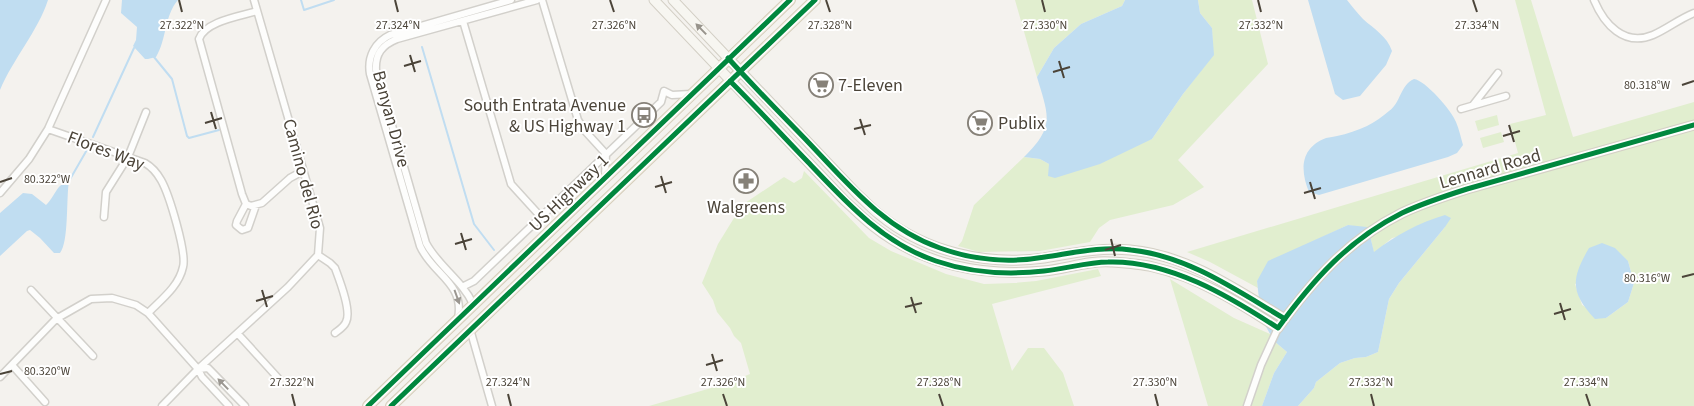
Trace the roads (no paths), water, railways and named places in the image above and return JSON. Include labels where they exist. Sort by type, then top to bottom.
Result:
[{"type":"main road","name":"US Highway 1","points":[[368,406],[790,0]]},
{"type":"main road","name":"US Highway 1","points":[[391,406],[470,328],[815,0]]},
{"type":"main road","points":[[470,328],[486,291]]},
{"type":"main road","points":[[454,344],[473,304]]},
{"type":"street","points":[[0,193],[29,158],[48,129],[106,0]]},
{"type":"street","name":"Camino del Rio","points":[[165,405],[198,368],[288,287],[318,255],[320,228],[254,0]]},
{"type":"street","name":"Banyan Drive","points":[[458,319],[460,310],[458,297],[449,278],[424,246],[373,68],[379,53],[385,45],[397,39],[511,0]]},
{"type":"street","name":"Banyan Drive","points":[[423,29],[463,21],[537,0]]},
{"type":"street","points":[[542,0],[578,120],[585,131],[606,154],[605,176]]},
{"type":"street","points":[[654,0],[845,201],[874,227],[908,250],[936,261],[973,270],[1007,274],[1046,271],[1108,262],[1152,267],[1184,276],[1230,299],[1278,328],[1261,365],[1247,406]]},
{"type":"street","points":[[673,0],[858,194],[881,216],[916,238],[950,252],[973,257],[1006,260],[1043,258],[1074,252],[1109,249],[1130,250],[1183,262],[1209,274],[1285,319]]},
{"type":"street","points":[[1594,0],[1605,21],[1612,29],[1620,34],[1634,38],[1651,36],[1679,19],[1694,13]]},
{"type":"street","points":[[257,12],[214,24],[204,30],[199,39],[246,204],[251,206],[262,203],[290,178],[303,171]]},
{"type":"street","points":[[463,21],[511,184],[541,217]]},
{"type":"street","points":[[1472,106],[1498,73]]},
{"type":"street","points":[[462,287],[474,281],[661,102],[664,91],[672,95],[691,94]]},
{"type":"street","points":[[1461,109],[1506,96]]},
{"type":"street","points":[[104,217],[106,192],[128,157],[146,112]]},
{"type":"street","name":"Lennard Road","points":[[1278,328],[1308,287],[1332,262],[1371,231],[1403,213],[1436,199],[1467,189],[1694,125]]},
{"type":"street","name":"Flores Way","points":[[48,129],[149,166],[162,181],[184,254],[184,266],[174,287],[148,313]]},
{"type":"street","points":[[246,204],[236,220],[236,225],[242,230],[248,228],[256,205]]},
{"type":"street","points":[[1108,262],[1109,249]]},
{"type":"street","points":[[318,255],[334,268],[347,309],[348,317],[346,324],[334,333]]},
{"type":"street","name":"Banyan Drive","points":[[449,278],[462,287],[473,304]]},
{"type":"street","points":[[31,290],[56,319],[93,356]]},
{"type":"street","points":[[0,377],[56,319],[91,298],[112,298],[136,305],[148,313],[198,368],[202,377],[229,406]]},
{"type":"street","points":[[470,328],[492,406]]},
{"type":"street","points":[[238,334],[278,378]]},
{"type":"street","points":[[12,365],[45,402]]},
{"type":"street","points":[[198,368],[208,368],[246,406]]},
{"type":"water","points":[[0,0],[48,0],[38,23],[0,90]]},
{"type":"water","points":[[122,0],[178,0],[170,13],[160,50],[156,57],[145,59],[133,46],[136,40],[137,27],[121,13]]},
{"type":"water","points":[[1125,0],[1198,0],[1200,13],[1212,28],[1214,55],[1183,94],[1152,139],[1100,164],[1055,178],[1048,176],[1049,164],[1040,159],[1024,157],[1041,137],[1047,120],[1037,77],[1054,48],[1081,24],[1122,6]]},
{"type":"water","points":[[1308,0],[1347,0],[1363,19],[1384,37],[1390,46],[1392,51],[1386,65],[1360,96],[1343,100],[1335,94]]},
{"type":"water","points":[[1414,79],[1431,90],[1453,117],[1463,145],[1457,153],[1319,195],[1309,192],[1304,176],[1304,160],[1311,148],[1317,142],[1326,138],[1367,126],[1378,119],[1393,108],[1406,85]]},
{"type":"water","points":[[69,181],[65,240],[60,253],[54,253],[30,230],[0,256],[0,213],[23,193],[32,194],[46,205],[58,188]]},
{"type":"water","points":[[1445,215],[1451,218],[1399,283],[1389,299],[1378,352],[1340,363],[1316,382],[1314,388],[1298,406],[1262,406],[1274,373],[1287,352],[1274,341],[1264,323],[1273,329],[1334,265],[1370,236],[1374,252],[1408,230]]},
{"type":"water","points":[[1348,225],[1367,227],[1368,229],[1330,260],[1305,286],[1284,314],[1259,299],[1257,281],[1268,261]]},
{"type":"water","points":[[1602,243],[1615,248],[1628,261],[1634,283],[1628,302],[1606,318],[1595,319],[1577,293],[1576,277],[1589,248]]},
{"type":"waterway","points":[[301,0],[304,10],[334,0]]},
{"type":"waterway","points":[[422,47],[474,224],[494,250]]},
{"type":"waterway","points":[[93,137],[134,48]]},
{"type":"waterway","points":[[154,57],[172,79],[187,136],[189,138],[219,130]]},
{"type":"waterway","points":[[69,181],[88,148]]},
{"type":"place","name":"7-Eleven","points":[[821,85]]},
{"type":"place","name":"South Entrata Avenue & US Highway 1","points":[[644,115]]},
{"type":"place","name":"Publix","points":[[980,123]]},
{"type":"place","name":"Walgreens","points":[[746,181]]}]
